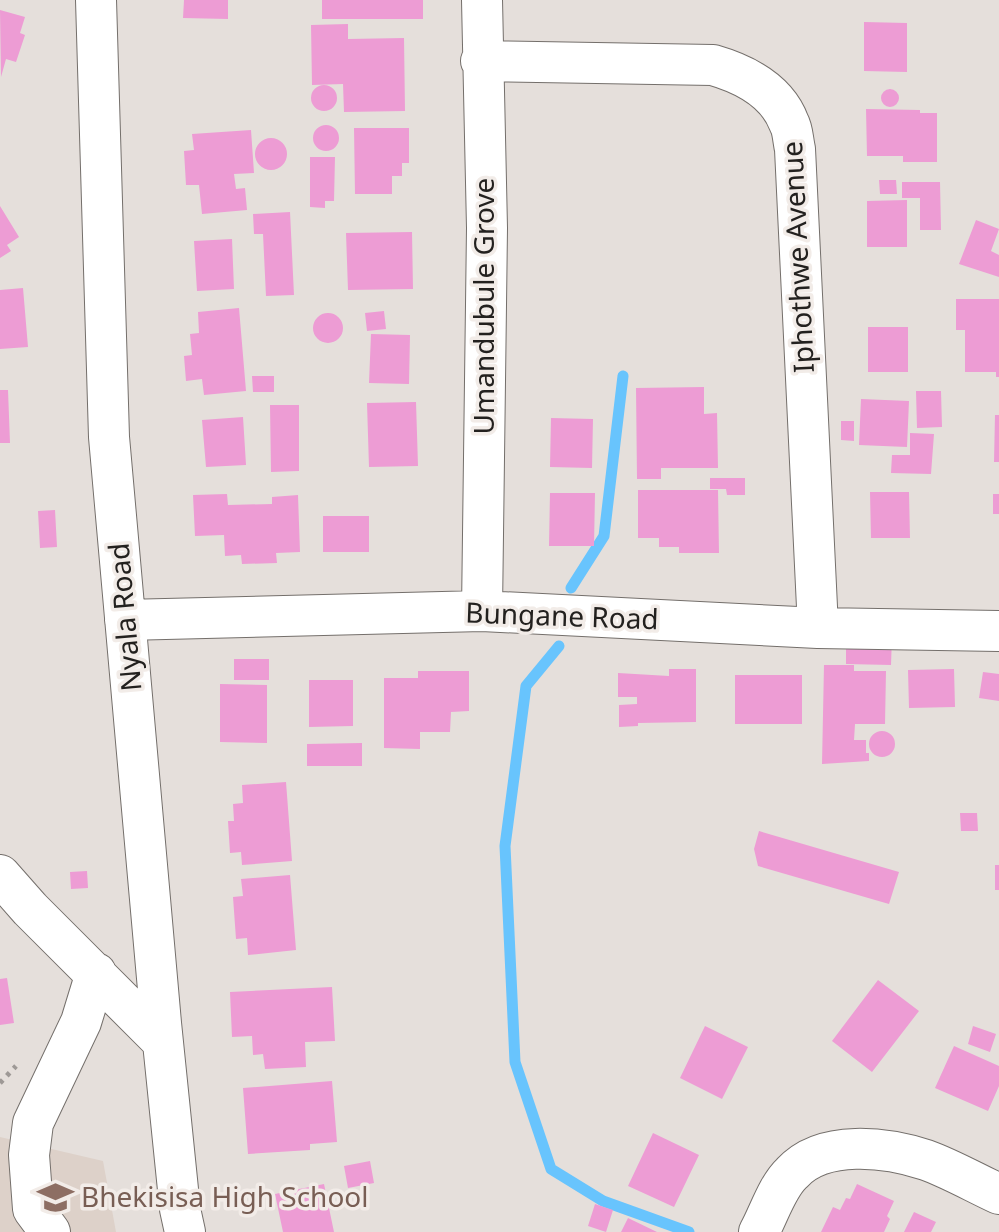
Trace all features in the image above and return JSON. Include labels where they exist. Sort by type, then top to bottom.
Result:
[{"type":"street","name":"Nyala Road","points":[[96,0],[109,437],[163,1042],[185,1232]]},
{"type":"street","name":"Umandubule Grove","points":[[482,0],[487,228],[482,611]]},
{"type":"street","name":"Iphothwe Avenue","points":[[481,61],[713,65],[738,72],[757,84],[775,100],[789,123],[795,149],[818,628]]},
{"type":"street","name":"Bungane Road","points":[[125,620],[482,611],[818,628],[999,631]]},
{"type":"street","points":[[0,875],[15,912],[96,973],[163,1042]]},
{"type":"street","points":[[50,1232],[33,1209],[29,1155],[33,1123],[81,1022],[96,973]]},
{"type":"street","points":[[759,1232],[789,1175],[804,1161],[846,1149],[871,1150],[925,1160],[999,1194]]},
{"type":"shaded area","name":"Bhekisisa High School","points":[[0,1137],[103,1161],[116,1232],[0,1232]]},
{"type":"building","points":[[184,0],[228,0],[228,19],[183,18]]},
{"type":"building","points":[[322,0],[423,0],[423,19],[322,19]]},
{"type":"building","points":[[0,10],[25,17],[20,33],[25,35],[16,62],[6,59],[1,77]]},
{"type":"building","points":[[864,22],[907,23],[907,72],[864,71]]},
{"type":"building","points":[[348,24],[348,39],[404,38],[405,111],[344,112],[343,84],[312,85],[311,25]]},
{"type":"building","points":[[324,85],[333,89],[337,98],[333,107],[324,111],[315,107],[311,98],[315,89]]},
{"type":"building","points":[[890,89],[899,98],[890,107],[881,98]]},
{"type":"building","points":[[866,109],[937,113],[937,162],[903,162],[903,156],[867,156]]},
{"type":"building","points":[[326,125],[335,129],[339,138],[335,147],[326,151],[317,147],[313,138],[317,129]]},
{"type":"building","points":[[354,128],[409,128],[409,163],[402,163],[402,176],[392,176],[392,194],[355,194]]},
{"type":"building","points":[[251,130],[254,173],[234,174],[236,189],[245,188],[247,210],[202,214],[199,185],[186,185],[184,151],[194,150],[192,134]]},
{"type":"building","points":[[271,138],[282,143],[287,154],[282,165],[271,170],[260,165],[255,154],[260,143]]},
{"type":"building","points":[[310,157],[335,157],[334,201],[325,201],[325,208],[310,207]]},
{"type":"building","points":[[879,180],[896,180],[897,194],[880,194]]},
{"type":"building","points":[[902,182],[940,182],[941,230],[920,230],[920,198],[902,198]]},
{"type":"building","points":[[907,200],[907,247],[867,247],[867,201]]},
{"type":"building","points":[[0,206],[19,237],[7,245],[11,251],[0,258]]},
{"type":"building","points":[[290,212],[294,295],[266,296],[263,234],[254,234],[253,214]]},
{"type":"building","points":[[976,220],[999,229],[991,251],[999,255],[999,277],[959,264]]},
{"type":"building","points":[[412,232],[413,289],[348,290],[346,233]]},
{"type":"building","points":[[232,239],[234,289],[197,291],[194,241]]},
{"type":"building","points":[[23,288],[28,347],[0,349],[0,290]]},
{"type":"building","points":[[956,299],[999,299],[999,377],[996,377],[996,372],[965,372],[965,330],[956,330]]},
{"type":"building","points":[[239,308],[246,391],[204,395],[202,379],[186,381],[184,356],[192,355],[190,334],[199,333],[198,312]]},
{"type":"building","points":[[384,311],[386,329],[367,331],[365,313]]},
{"type":"building","points":[[328,313],[339,317],[343,328],[339,339],[328,343],[317,339],[313,328],[317,317]]},
{"type":"building","points":[[868,327],[908,327],[908,372],[868,372]]},
{"type":"building","points":[[371,334],[410,335],[409,384],[369,383]]},
{"type":"building","points":[[252,376],[274,376],[274,392],[253,392]]},
{"type":"building","points":[[704,387],[704,414],[717,413],[718,468],[661,468],[661,479],[637,479],[636,388]]},
{"type":"building","points":[[0,390],[8,390],[10,443],[0,443]]},
{"type":"building","points":[[916,391],[941,391],[942,427],[917,428]]},
{"type":"building","points":[[861,399],[909,401],[907,447],[859,445]]},
{"type":"building","points":[[416,402],[418,466],[369,467],[367,403]]},
{"type":"building","points":[[270,405],[299,405],[299,471],[271,472]]},
{"type":"building","points":[[995,415],[999,415],[999,462],[994,462]]},
{"type":"building","points":[[243,417],[246,465],[206,467],[202,420]]},
{"type":"building","points":[[551,418],[593,419],[592,468],[550,467]]},
{"type":"building","points":[[841,421],[854,421],[854,441],[841,440]]},
{"type":"building","points":[[910,433],[934,434],[931,474],[891,473],[892,455],[910,455]]},
{"type":"building","points":[[710,478],[745,478],[745,495],[727,495],[726,489],[710,489]]},
{"type":"building","points":[[638,490],[718,490],[719,553],[679,553],[679,547],[659,547],[659,538],[638,538]]},
{"type":"building","points":[[870,492],[909,492],[910,538],[871,538]]},
{"type":"building","points":[[550,493],[595,493],[594,546],[549,546]]},
{"type":"building","points":[[227,494],[228,505],[272,504],[272,497],[298,495],[300,552],[276,553],[277,563],[242,564],[241,555],[225,556],[224,535],[195,536],[193,495]]},
{"type":"building","points":[[993,494],[999,494],[999,514],[993,514]]},
{"type":"building","points":[[55,510],[57,547],[40,548],[38,511]]},
{"type":"building","points":[[323,516],[369,516],[369,552],[323,552]]},
{"type":"building","points":[[846,635],[892,637],[891,665],[846,664]]},
{"type":"building","points":[[234,659],[269,659],[269,680],[234,680]]},
{"type":"building","points":[[824,665],[854,665],[854,671],[886,671],[885,724],[855,724],[854,740],[866,740],[869,761],[822,764]]},
{"type":"building","points":[[669,669],[696,669],[696,722],[638,723],[638,726],[619,727],[619,705],[637,704],[637,697],[618,697],[618,673],[669,676]]},
{"type":"building","points":[[954,669],[955,707],[909,708],[908,670]]},
{"type":"building","points":[[418,671],[469,671],[469,711],[451,712],[450,732],[420,732],[420,749],[384,748],[384,678],[418,678]]},
{"type":"building","points":[[983,672],[999,674],[999,701],[979,698]]},
{"type":"building","points":[[735,675],[802,675],[802,724],[735,724]]},
{"type":"building","points":[[309,680],[353,680],[353,726],[309,727]]},
{"type":"building","points":[[220,684],[267,685],[267,743],[220,742]]},
{"type":"building","points":[[882,731],[891,735],[895,744],[891,753],[882,757],[873,753],[869,744],[873,735]]},
{"type":"building","points":[[362,743],[362,766],[307,766],[307,744]]},
{"type":"building","points":[[286,782],[292,861],[242,865],[241,852],[230,853],[228,821],[234,821],[233,804],[243,803],[242,785]]},
{"type":"building","points":[[960,813],[977,813],[978,831],[961,831]]},
{"type":"building","points":[[759,831],[899,872],[889,904],[758,866],[754,849]]},
{"type":"building","points":[[995,865],[999,865],[999,890],[995,890]]},
{"type":"building","points":[[87,871],[88,888],[71,889],[70,872]]},
{"type":"building","points":[[290,875],[296,950],[248,955],[247,938],[236,939],[233,897],[243,896],[241,879]]},
{"type":"building","points":[[7,978],[14,1023],[0,1025],[0,979]]},
{"type":"building","points":[[878,980],[919,1011],[872,1072],[832,1041]]},
{"type":"building","points":[[332,987],[335,1041],[305,1042],[306,1067],[265,1069],[263,1054],[253,1055],[252,1036],[232,1037],[230,992]]},
{"type":"building","points":[[705,1026],[748,1047],[722,1099],[680,1078]]},
{"type":"building","points":[[973,1026],[996,1034],[990,1052],[968,1044]]},
{"type":"building","points":[[954,1046],[999,1066],[999,1086],[988,1111],[935,1088]]},
{"type":"building","points":[[332,1081],[337,1142],[310,1144],[310,1150],[248,1154],[243,1088]]},
{"type":"building","points":[[653,1133],[699,1155],[674,1207],[628,1186]]},
{"type":"building","points":[[370,1161],[374,1183],[348,1188],[344,1166]]},
{"type":"building","points":[[324,1184],[334,1232],[283,1232],[275,1194]]},
{"type":"building","points":[[857,1184],[894,1201],[884,1232],[821,1232],[833,1207],[840,1210]]},
{"type":"building","points":[[595,1204],[613,1210],[606,1232],[588,1226]]},
{"type":"building","points":[[914,1212],[936,1222],[931,1232],[904,1232]]},
{"type":"building","points":[[628,1218],[657,1232],[621,1232]]},
{"type":"waterway","points":[[571,588],[604,536],[623,376]]},
{"type":"waterway","points":[[559,646],[526,686],[505,846],[515,1062],[551,1169],[603,1201],[689,1232]]},
{"type":"place","name":"Bhekisisa High School","points":[[55,1197]]}]
